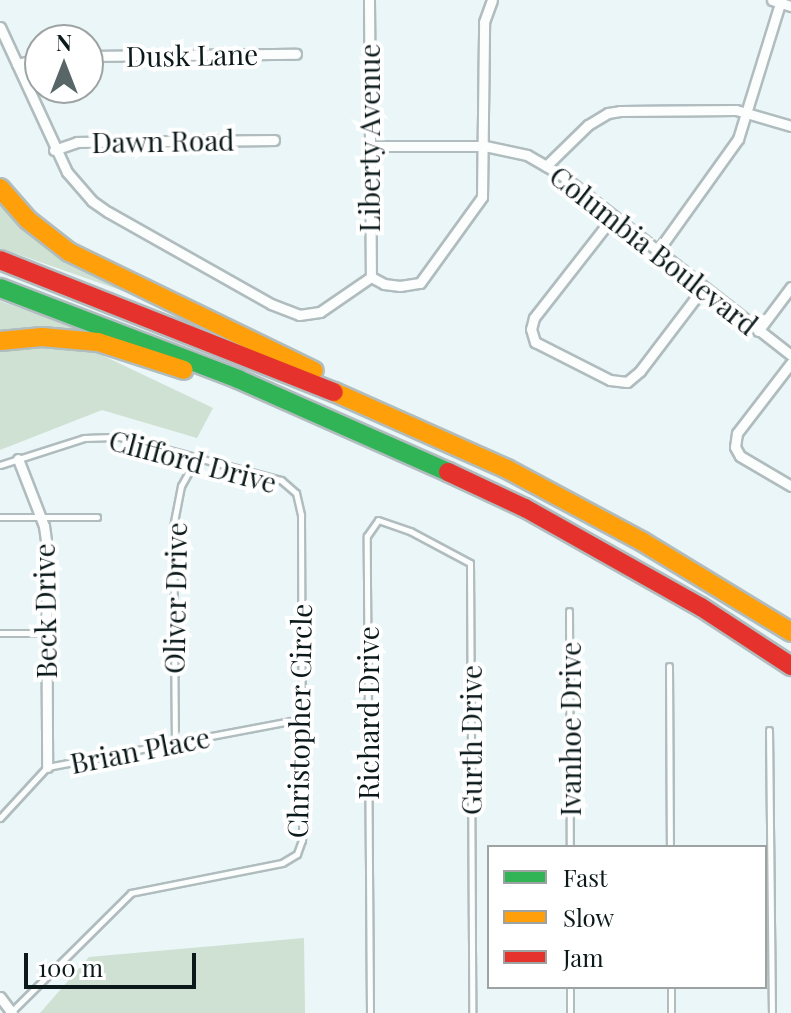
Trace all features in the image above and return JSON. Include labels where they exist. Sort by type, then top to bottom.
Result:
[{"type":"highway","points":[[0,188],[28,220],[69,252],[304,365],[400,420]]},
{"type":"highway","points":[[0,260],[169,323],[400,420],[588,511],[791,632]]},
{"type":"highway","points":[[0,288],[179,356],[364,433],[525,508],[621,559],[791,666]]},
{"type":"highway","points":[[0,341],[42,337],[98,342],[364,433]]},
{"type":"street","name":"Liberty Avenue","points":[[369,0],[371,277]]},
{"type":"street","points":[[0,27],[54,150],[78,186],[108,212],[287,312],[310,315],[320,312],[371,277],[384,284],[400,286],[425,279],[482,197],[485,146],[484,22],[492,0]]},
{"type":"street","points":[[657,252],[723,162],[748,112],[778,1],[791,6]]},
{"type":"street","name":"Dusk Lane","points":[[104,56],[296,54]]},
{"type":"street","points":[[17,64],[24,62]]},
{"type":"street","points":[[546,166],[588,125],[608,113],[712,108],[748,112],[791,126]]},
{"type":"street","name":"Dawn Road","points":[[54,150],[77,142],[274,140]]},
{"type":"street","name":"Columbia Boulevard","points":[[369,146],[485,146],[527,155],[546,166],[791,355]]},
{"type":"street","points":[[612,218],[534,318],[531,329],[535,342],[610,380],[627,382],[640,371],[703,288]]},
{"type":"street","points":[[758,331],[791,287]]},
{"type":"street","points":[[791,363],[735,437],[735,447],[740,456],[791,486]]},
{"type":"street","name":"Beck Drive","points":[[18,459],[46,541],[47,767]]},
{"type":"street","points":[[0,997],[11,1012]]},
{"type":"lane","name":"Clifford Drive","points":[[0,465],[84,438],[108,435],[281,480],[293,490]]},
{"type":"lane","name":"Oliver Drive","points":[[175,743],[173,527],[181,486],[197,457]]},
{"type":"lane","name":"Christopher Circle","points":[[11,1012],[131,893],[282,863],[293,858],[302,840],[301,515],[300,499],[293,490]]},
{"type":"lane","points":[[0,517],[97,517]]},
{"type":"lane","name":"Richard Drive","points":[[370,1013],[367,536],[374,522],[384,520],[470,563]]},
{"type":"lane","name":"Gurth Drive","points":[[470,563],[472,1013]]},
{"type":"lane","name":"Ivanhoe Drive","points":[[569,611],[570,845]]},
{"type":"lane","points":[[0,633],[46,633]]},
{"type":"lane","points":[[669,666],[670,845]]},
{"type":"lane","name":"Brian Place","points":[[0,818],[47,767],[301,719]]},
{"type":"lane","points":[[769,730],[772,1013]]},
{"type":"lane","points":[[570,989],[570,1013]]},
{"type":"lane","points":[[671,989],[671,1013]]},
{"type":"green space","points":[[0,198],[138,294],[137,296],[0,248]]},
{"type":"green space","points":[[0,301],[83,330],[36,329],[0,334]]},
{"type":"green space","points":[[46,345],[85,347],[213,408],[197,438],[102,410],[0,450],[0,349]]},
{"type":"green space","points":[[304,938],[305,1013],[40,1013],[89,957]]},
{"type":"traffic: fast","points":[[0,288],[238,379],[448,472]]},
{"type":"traffic: slow","points":[[0,188],[28,220],[69,252],[314,371]]},
{"type":"traffic: slow","points":[[0,341],[42,337],[98,342],[184,370]]},
{"type":"traffic: slow","points":[[334,392],[507,469],[643,542],[791,632]]},
{"type":"traffic: jam","points":[[0,260],[334,392]]},
{"type":"traffic: jam","points":[[448,472],[525,508],[701,607],[791,666]]}]
